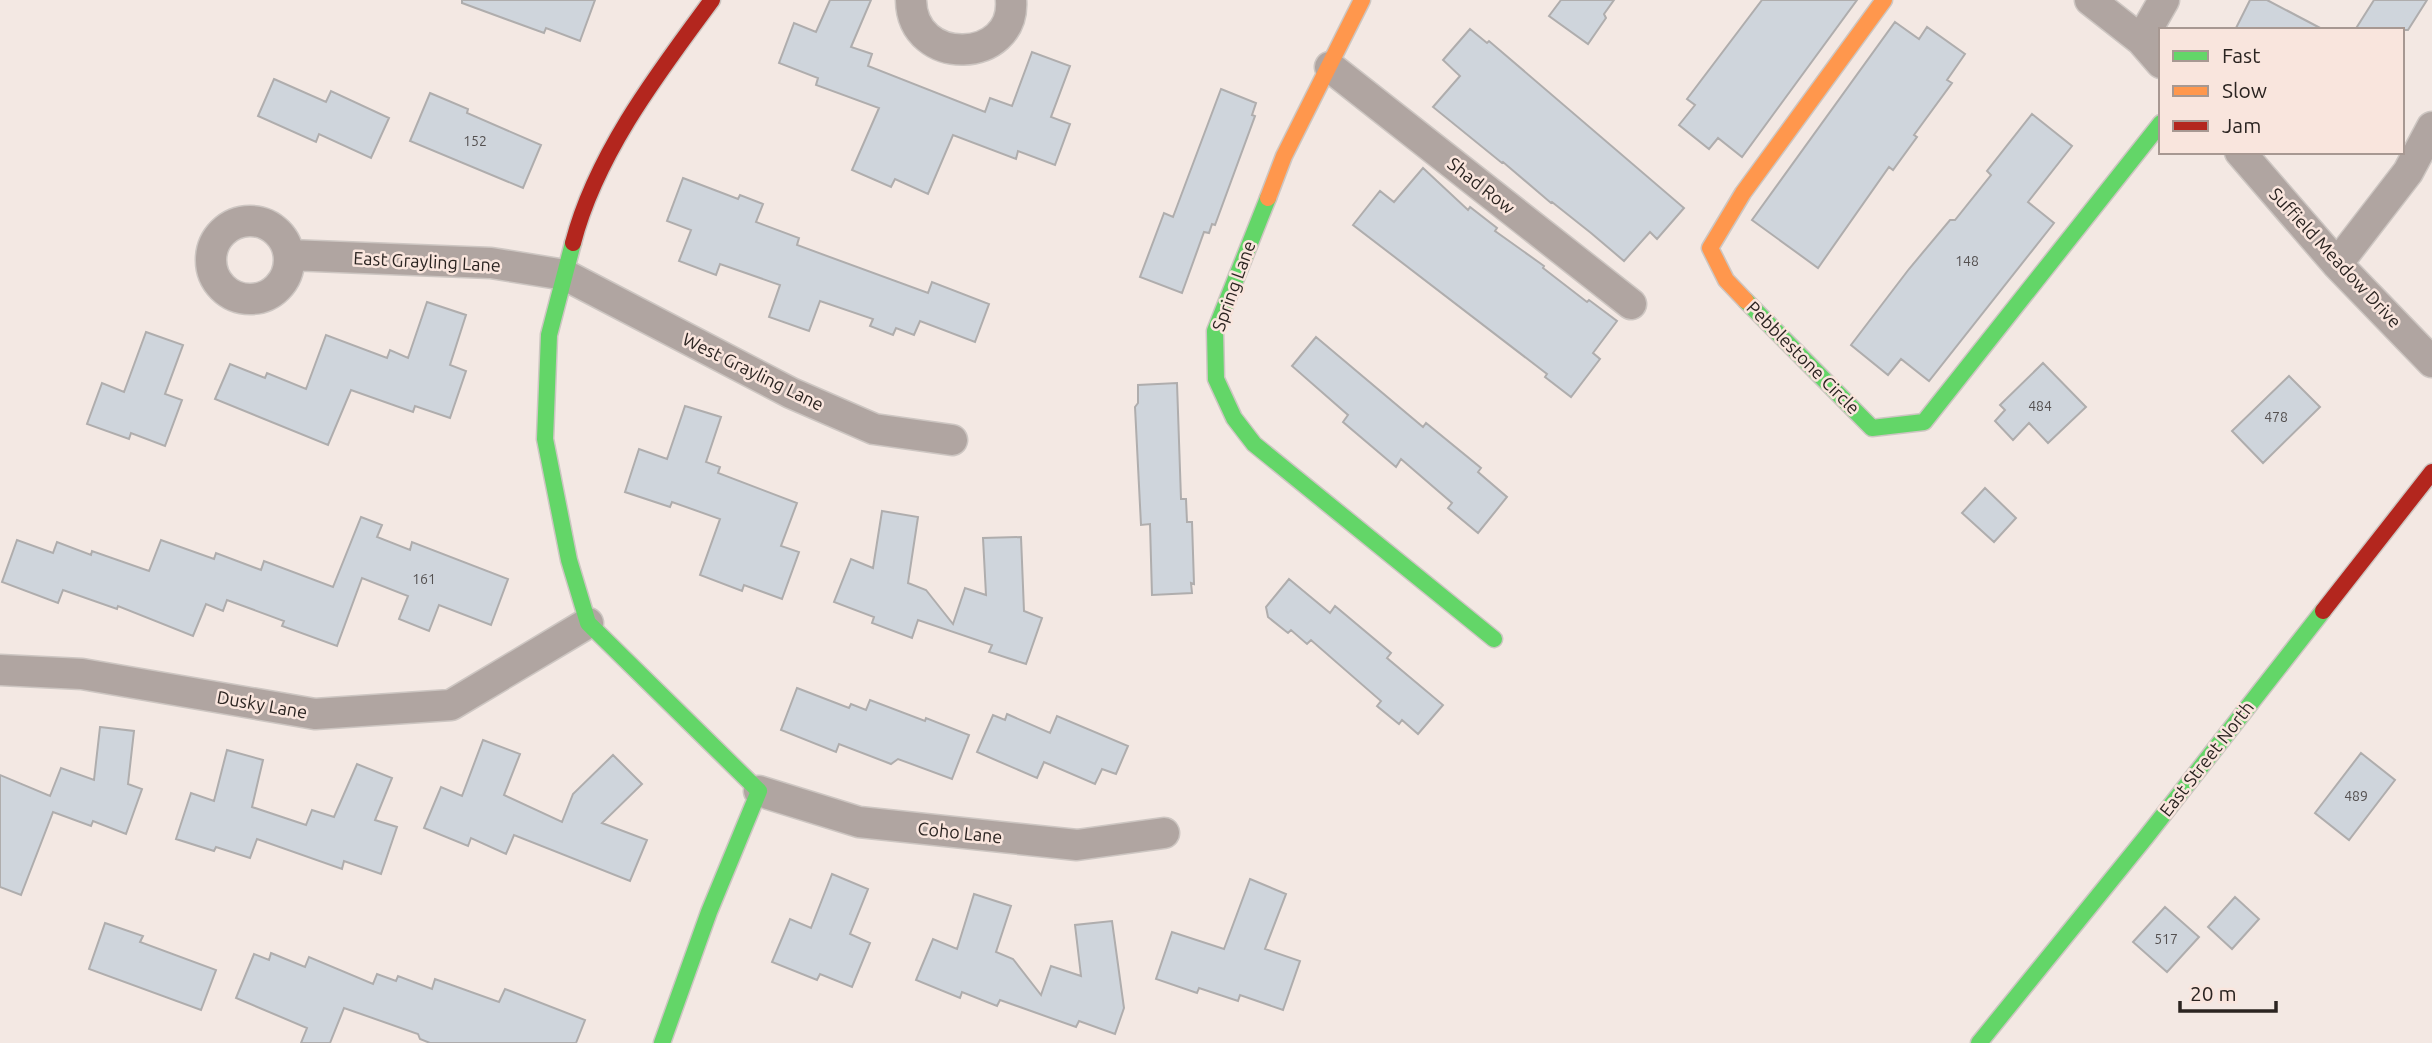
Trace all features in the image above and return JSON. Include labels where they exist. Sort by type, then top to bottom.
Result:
[{"type":"street","points":[[662,1043],[709,912],[759,791],[587,623],[569,560],[545,439],[549,335],[580,216],[617,140],[661,69],[712,0]]},
{"type":"street","points":[[911,0],[915,20],[924,34],[937,44],[953,50],[969,51],[985,45],[999,35],[1007,22],[1011,0]]},
{"type":"street","name":"Spring Lane","points":[[1362,0],[1284,156],[1215,331],[1216,379],[1234,418],[1254,444],[1494,639]]},
{"type":"street","name":"Pebblestone Circle","points":[[1884,0],[1743,193],[1710,248],[1726,280],[1872,428],[1924,422],[2159,125]]},
{"type":"street","points":[[2090,0],[2141,40],[2159,61]]},
{"type":"street","points":[[2141,40],[2164,0]]},
{"type":"street","name":"Shad Row","points":[[1330,67],[1631,304]]},
{"type":"street","points":[[2337,264],[2408,172],[2432,127]]},
{"type":"street","name":"Suffield Meadow Drive","points":[[2242,154],[2337,264],[2432,362]]},
{"type":"street","name":"East Grayling Lane","points":[[289,254],[491,263],[565,275]]},
{"type":"street","name":"West Grayling Lane","points":[[565,275],[791,393],[874,429],[952,440]]},
{"type":"street","name":"East Street North","points":[[1979,1043],[2162,817],[2432,472]]},
{"type":"street","name":"Dusky Lane","points":[[0,670],[82,674],[315,714],[452,705],[587,623]]},
{"type":"street","name":"Coho Lane","points":[[759,791],[859,822],[1064,844],[1077,845],[1164,833]]},
{"type":"building","points":[[462,0],[595,0],[580,41],[546,28],[544,33],[462,3]]},
{"type":"building","points":[[830,0],[871,0],[851,47],[872,54],[868,66],[985,112],[990,98],[1012,106],[1032,52],[1070,66],[1051,117],[1070,124],[1055,165],[1018,151],[1016,159],[953,135],[928,194],[895,179],[891,187],[852,170],[879,108],[816,85],[818,78],[779,63],[794,23],[816,32]]},
{"type":"building","points":[[1561,0],[1614,0],[1604,14],[1606,18],[1588,44],[1549,16]]},
{"type":"building","points":[[1762,0],[1857,0],[1742,157],[1718,138],[1709,149],[1679,125],[1695,105],[1687,99]]},
{"type":"building","points":[[2250,0],[2267,0],[2320,28],[2236,28]]},
{"type":"building","points":[[2374,0],[2427,0],[2408,30],[2356,28]]},
{"type":"building","points":[[1895,22],[1919,39],[1927,27],[1965,54],[1947,80],[1952,83],[1914,135],[1917,137],[1893,170],[1889,167],[1818,268],[1752,220]]},
{"type":"building","points":[[1470,29],[1487,43],[1489,41],[1684,208],[1657,239],[1650,232],[1624,261],[1433,107],[1460,76],[1443,60]]},
{"type":"building","points":[[274,79],[326,102],[331,91],[389,118],[371,158],[319,134],[316,142],[258,116]]},
{"type":"building","points":[[1221,89],[1256,103],[1252,115],[1255,116],[1215,225],[1212,224],[1209,233],[1204,232],[1182,293],[1140,277],[1164,213],[1173,217]]},
{"type":"building","points":[[430,93],[468,109],[467,113],[541,145],[523,188],[410,141]]},
{"type":"building","points":[[2032,114],[2072,146],[2028,202],[2054,223],[1929,381],[1901,359],[1888,375],[1851,345],[1909,269],[1950,220],[1955,220],[1991,175],[1987,171]]},
{"type":"building","points":[[1423,168],[1468,210],[1470,207],[1497,228],[1495,231],[1544,266],[1543,268],[1587,302],[1589,300],[1617,321],[1593,353],[1600,359],[1571,397],[1545,377],[1547,374],[1353,225],[1380,191],[1394,202]]},
{"type":"building","points":[[683,178],[738,199],[740,195],[763,204],[756,222],[799,238],[797,245],[928,293],[932,282],[989,304],[975,342],[920,321],[914,335],[896,328],[893,335],[870,326],[873,319],[820,301],[809,331],[769,317],[780,285],[720,264],[716,275],[679,261],[691,230],[667,221]]},
{"type":"building","points":[[427,302],[466,315],[450,365],[466,371],[450,418],[415,406],[413,412],[351,390],[328,445],[215,399],[230,364],[265,378],[267,373],[306,389],[326,335],[387,358],[390,350],[408,358]]},
{"type":"building","points":[[146,332],[183,345],[165,394],[182,400],[165,446],[131,433],[129,439],[87,424],[102,383],[124,392]]},
{"type":"building","points":[[1316,337],[1423,427],[1426,423],[1481,468],[1478,472],[1507,497],[1478,533],[1448,508],[1452,503],[1401,459],[1396,467],[1343,422],[1348,415],[1292,366]]},
{"type":"building","points":[[2043,363],[2086,407],[2048,443],[2029,423],[2013,440],[1995,421],[2005,410],[2000,405]]},
{"type":"building","points":[[2289,376],[2320,407],[2263,463],[2232,431]]},
{"type":"building","points":[[1177,383],[1181,499],[1186,499],[1187,522],[1192,522],[1194,584],[1191,583],[1192,593],[1152,595],[1150,524],[1141,525],[1135,407],[1138,403],[1138,385]]},
{"type":"building","points":[[685,406],[721,417],[706,462],[720,467],[718,473],[797,503],[781,546],[799,552],[782,599],[744,585],[742,591],[700,575],[720,519],[672,502],[670,507],[625,492],[639,449],[667,459]]},
{"type":"building","points":[[1985,488],[2016,518],[1994,542],[1962,513]]},
{"type":"building","points":[[882,511],[918,517],[908,583],[926,590],[953,624],[965,588],[986,595],[983,538],[1021,537],[1024,611],[1042,618],[1026,664],[989,652],[992,645],[918,620],[912,638],[872,623],[874,617],[834,602],[851,559],[873,568]]},
{"type":"building","points":[[361,517],[382,525],[377,537],[410,550],[412,542],[508,579],[491,625],[439,605],[429,631],[399,619],[408,596],[362,578],[337,646],[282,626],[284,621],[227,600],[223,611],[206,604],[193,636],[118,606],[117,609],[63,590],[58,603],[2,582],[17,540],[53,553],[57,542],[91,555],[92,551],[149,571],[161,540],[214,559],[216,553],[261,570],[264,561],[333,587]]},
{"type":"building","points":[[1289,579],[1330,613],[1335,606],[1391,653],[1387,658],[1443,705],[1418,734],[1402,720],[1399,724],[1377,706],[1381,701],[1311,640],[1307,644],[1291,630],[1288,633],[1268,617],[1266,607]]},
{"type":"building","points":[[797,688],[849,708],[851,704],[866,710],[870,700],[969,735],[952,779],[898,759],[891,764],[839,744],[836,752],[781,730]]},
{"type":"building","points":[[1007,714],[1050,733],[1057,716],[1128,746],[1116,774],[1102,769],[1095,784],[1044,762],[1037,778],[977,752],[993,715],[1005,720]]},
{"type":"building","points":[[100,727],[134,731],[128,784],[142,789],[126,834],[93,821],[91,826],[53,812],[21,895],[0,887],[0,775],[50,796],[61,768],[94,780]]},
{"type":"building","points":[[483,740],[520,754],[504,795],[562,822],[573,794],[613,755],[642,784],[602,823],[647,840],[630,881],[514,835],[506,854],[471,838],[468,846],[424,828],[441,787],[462,796]]},
{"type":"building","points":[[227,750],[263,760],[252,807],[306,825],[312,810],[334,817],[357,764],[392,778],[375,820],[397,827],[381,874],[344,861],[342,869],[257,839],[250,858],[216,847],[214,851],[176,839],[191,793],[214,801]]},
{"type":"building","points":[[2361,753],[2395,780],[2349,840],[2315,813]]},
{"type":"building","points":[[832,874],[868,889],[850,934],[870,943],[852,987],[820,974],[817,980],[772,962],[790,919],[811,928]]},
{"type":"building","points":[[1250,879],[1286,894],[1265,949],[1300,961],[1283,1010],[1240,995],[1238,1001],[1199,988],[1197,993],[1156,979],[1172,932],[1224,949]]},
{"type":"building","points":[[974,894],[1011,906],[996,952],[1013,959],[1041,995],[1051,966],[1081,976],[1075,925],[1112,921],[1124,1008],[1115,1034],[1079,1021],[1076,1027],[1000,1000],[997,1006],[962,992],[960,998],[916,980],[933,939],[957,949]]},
{"type":"building","points":[[2235,897],[2259,919],[2232,949],[2208,927]]},
{"type":"building","points":[[2165,907],[2199,937],[2167,972],[2133,942]]},
{"type":"building","points":[[105,923],[143,936],[140,942],[216,970],[201,1010],[89,969]]},
{"type":"building","points":[[271,953],[305,967],[309,957],[373,984],[377,974],[396,981],[398,976],[432,989],[435,979],[499,1002],[505,989],[585,1020],[576,1043],[430,1043],[420,1039],[418,1034],[344,1008],[330,1043],[301,1043],[307,1028],[236,998],[254,954],[269,960]]},
{"type":"traffic: fast","points":[[1746,301],[1872,428],[1924,422],[2159,126]]},
{"type":"traffic: fast","points":[[1268,198],[1215,331],[1216,379],[1234,418],[1254,444],[1494,639]]},
{"type":"traffic: fast","points":[[573,243],[549,335],[545,439],[569,560],[588,623],[759,791],[709,912],[662,1043]]},
{"type":"traffic: fast","points":[[1979,1043],[2146,837],[2323,611]]},
{"type":"traffic: slow","points":[[1268,198],[1284,156],[1362,0]]},
{"type":"traffic: slow","points":[[1746,301],[1726,280],[1710,248],[1743,193],[1884,0]]},
{"type":"traffic: jam","points":[[573,243],[583,210],[613,146],[650,86],[712,0]]},
{"type":"traffic: jam","points":[[2323,611],[2432,472]]}]
